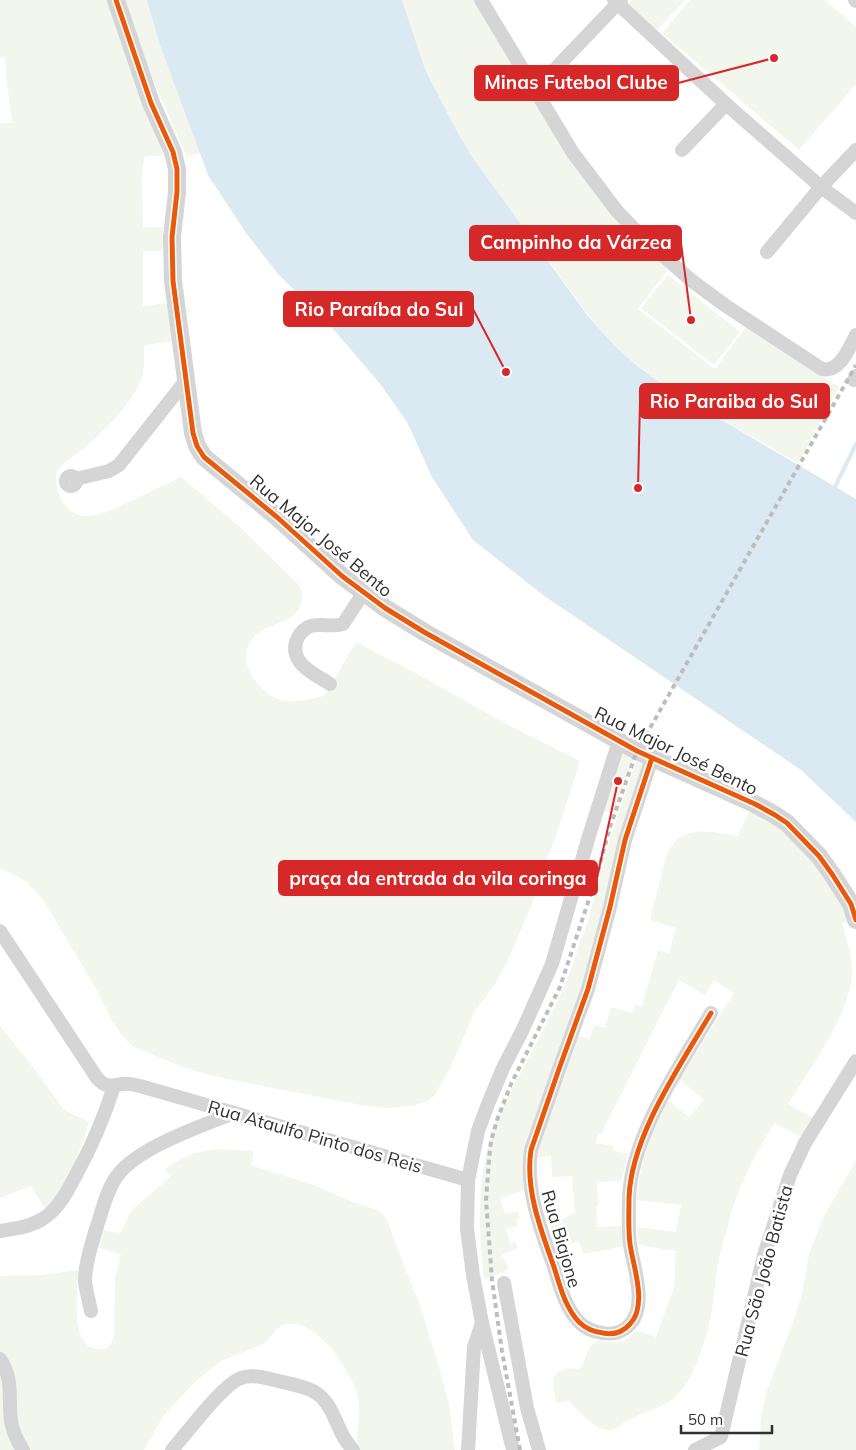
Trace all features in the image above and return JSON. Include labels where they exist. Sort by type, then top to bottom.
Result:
[{"type":"street","name":"Rua Major José Bento","points":[[116,0],[151,103],[173,152],[177,169],[177,192],[172,237],[173,281],[193,433],[197,446],[204,457],[278,518],[342,576],[385,608],[424,632],[619,741],[652,758],[755,804],[787,823],[819,856],[840,885],[851,904],[856,920]]},
{"type":"street","points":[[481,0],[573,153],[617,211],[640,236],[692,281],[816,367],[827,370],[836,366],[856,335]]},
{"type":"street","points":[[534,91],[618,1],[726,104],[856,214]]},
{"type":"street","points":[[682,150],[726,104]]},
{"type":"street","points":[[767,252],[856,150]]},
{"type":"street","points":[[76,479],[110,472],[119,466],[187,379]]},
{"type":"street","points":[[330,684],[304,667],[299,661],[296,651],[297,639],[308,627],[343,624],[364,592]]},
{"type":"street","points":[[513,1450],[482,1324],[473,1275],[468,1235],[468,1180],[478,1131],[503,1068],[552,964],[619,741]]},
{"type":"street","name":"Rua Biajone","points":[[652,758],[625,840],[591,980],[534,1141],[530,1160],[530,1177],[539,1225],[569,1307],[578,1321],[587,1328],[605,1334],[614,1334],[630,1325],[638,1307],[639,1290],[629,1226],[629,1198],[633,1168],[639,1148],[656,1109],[711,1013]]},
{"type":"street","points":[[0,931],[97,1078],[103,1084],[114,1086],[104,1117],[90,1149],[59,1203],[48,1214],[35,1222],[0,1232]]},
{"type":"street","name":"Rua São João Batista","points":[[695,1450],[721,1443],[764,1255],[790,1175],[805,1142],[856,1061]]},
{"type":"street","name":"Rua Ataulfo Pinto dos Reis","points":[[114,1086],[124,1084],[140,1086],[468,1180]]},
{"type":"street","points":[[91,1311],[85,1283],[87,1265],[101,1213],[117,1176],[129,1163],[143,1154],[200,1127],[234,1114]]},
{"type":"street","points":[[504,1283],[527,1408],[539,1450]]},
{"type":"street","points":[[468,1450],[474,1347],[482,1324]]},
{"type":"street","points":[[0,1359],[6,1368],[9,1382],[11,1422],[16,1438],[24,1450]]},
{"type":"street","points":[[172,1450],[230,1385],[241,1378],[252,1377],[299,1386],[318,1394],[328,1405],[352,1450]]},
{"type":"shaded area","points":[[0,0],[114,0],[163,155],[144,157],[142,180],[143,227],[163,227],[162,251],[143,251],[143,306],[169,303],[175,341],[144,345],[142,376],[134,394],[97,437],[64,463],[57,471],[57,486],[60,498],[64,504],[69,510],[79,515],[87,516],[104,513],[181,477],[240,527],[299,585],[302,592],[302,600],[296,613],[259,633],[251,641],[247,649],[247,665],[250,672],[260,686],[273,697],[284,701],[296,701],[325,695],[356,642],[508,725],[580,761],[532,904],[507,962],[495,984],[475,1011],[450,1068],[435,1095],[428,1101],[412,1106],[388,1108],[366,1106],[210,1075],[183,1067],[134,1047],[123,1037],[111,1019],[96,989],[44,901],[27,882],[0,868],[0,123],[12,123],[5,57],[0,57]]},
{"type":"shaded area","points":[[121,0],[156,0],[215,148],[187,157]]},
{"type":"shaded area","points":[[147,0],[402,0],[425,69],[472,157],[588,316],[602,332],[628,358],[664,385],[856,499],[856,822],[801,770],[543,595],[473,540],[432,477],[407,422],[381,385],[335,331],[278,274],[246,233],[208,175],[160,45]]},
{"type":"shaded area","points":[[402,0],[479,0],[571,154],[671,266],[638,309],[715,369],[746,327],[839,387],[798,463],[679,395],[627,357],[607,338],[472,157],[425,69]]},
{"type":"shaded area","points":[[632,0],[685,0],[654,33],[625,7]]},
{"type":"shaded area","points":[[690,0],[825,0],[856,27],[856,84],[799,150],[662,33]]},
{"type":"shaded area","points":[[668,275],[740,332],[714,365],[641,308]]},
{"type":"shaded area","points":[[624,747],[636,752],[613,814],[601,810]]},
{"type":"shaded area","points":[[637,759],[644,761],[598,942],[529,1134],[526,1190],[500,1198],[505,1214],[518,1211],[520,1219],[516,1220],[518,1226],[506,1229],[510,1244],[516,1242],[517,1248],[502,1255],[509,1269],[507,1271],[484,1279],[480,1197],[485,1158],[490,1138],[497,1117],[566,983],[589,918],[611,836]]},
{"type":"shaded area","points":[[750,809],[775,822],[830,879],[850,921],[842,923],[849,946],[852,969],[846,1003],[829,1039],[788,1104],[813,1118],[802,1137],[774,1123],[742,1183],[731,1213],[719,1260],[708,1327],[700,1354],[689,1379],[670,1401],[628,1420],[612,1430],[606,1430],[594,1425],[570,1401],[557,1403],[553,1388],[554,1378],[559,1371],[567,1368],[581,1368],[590,1347],[597,1341],[623,1341],[628,1339],[635,1330],[656,1337],[674,1287],[676,1251],[639,1245],[637,1227],[676,1232],[681,1205],[636,1200],[640,1174],[651,1135],[668,1100],[689,1117],[704,1100],[679,1079],[734,993],[714,980],[705,995],[679,980],[601,1134],[598,1134],[596,1143],[613,1146],[613,1150],[628,1154],[621,1181],[597,1182],[597,1227],[624,1226],[624,1246],[584,1254],[579,1241],[559,1248],[550,1226],[575,1212],[572,1176],[552,1177],[551,1156],[535,1158],[539,1139],[578,1036],[590,1039],[594,1025],[605,1028],[611,1007],[633,1013],[635,1005],[642,1006],[658,950],[669,953],[676,928],[650,920],[666,857],[671,846],[678,839],[696,832],[717,832],[738,836]]},
{"type":"shaded area","points":[[0,1026],[64,1110],[89,1122],[66,1182],[53,1203],[45,1209],[31,1186],[0,1198]]},
{"type":"shaded area","points":[[219,1149],[254,1151],[251,1165],[316,1186],[350,1201],[378,1210],[386,1218],[420,1306],[437,1360],[449,1404],[455,1450],[359,1450],[357,1439],[359,1404],[357,1393],[343,1365],[322,1339],[310,1330],[298,1324],[286,1324],[279,1327],[263,1344],[221,1361],[195,1382],[164,1415],[144,1450],[0,1450],[0,1276],[42,1275],[79,1270],[76,1305],[79,1331],[84,1341],[92,1348],[103,1349],[108,1347],[114,1335],[115,1278],[121,1255],[97,1247],[101,1229],[120,1234],[134,1208],[170,1177],[165,1169],[190,1155]]},
{"type":"shaded area","points":[[856,1160],[856,1450],[759,1450],[761,1416],[767,1390],[802,1294],[809,1254],[824,1216]]},
{"type":"waterway","points":[[834,489],[856,444]]},
{"type":"railway","points":[[520,1450],[502,1351],[492,1280],[486,1200],[491,1141],[497,1120],[511,1084],[560,987],[597,875],[610,827],[637,751],[856,365]]},
{"type":"cycle path","points":[[116,0],[151,103],[173,152],[177,169],[177,192],[172,237],[173,281],[193,433],[197,446],[204,457],[278,518],[342,576],[385,608],[424,632],[637,751],[755,804],[787,823],[819,856],[832,874],[851,904],[856,920]]},
{"type":"cycle path","points":[[652,758],[625,840],[610,907],[588,989],[531,1150],[530,1180],[535,1210],[561,1289],[574,1316],[581,1324],[593,1331],[607,1334],[618,1332],[627,1327],[635,1316],[639,1296],[630,1244],[629,1198],[638,1150],[659,1102],[711,1013]]},
{"type":"place","name":"Minas Futebol Clube","points":[[774,58]]},
{"type":"place","name":"Campinho da Várzea","points":[[691,320]]},
{"type":"place","name":"Rio Paraíba do Sul","points":[[506,372]]},
{"type":"place","name":"Rio Paraiba do Sul","points":[[638,488]]},
{"type":"place","name":"praça da entrada da vila coringa","points":[[618,781]]}]
